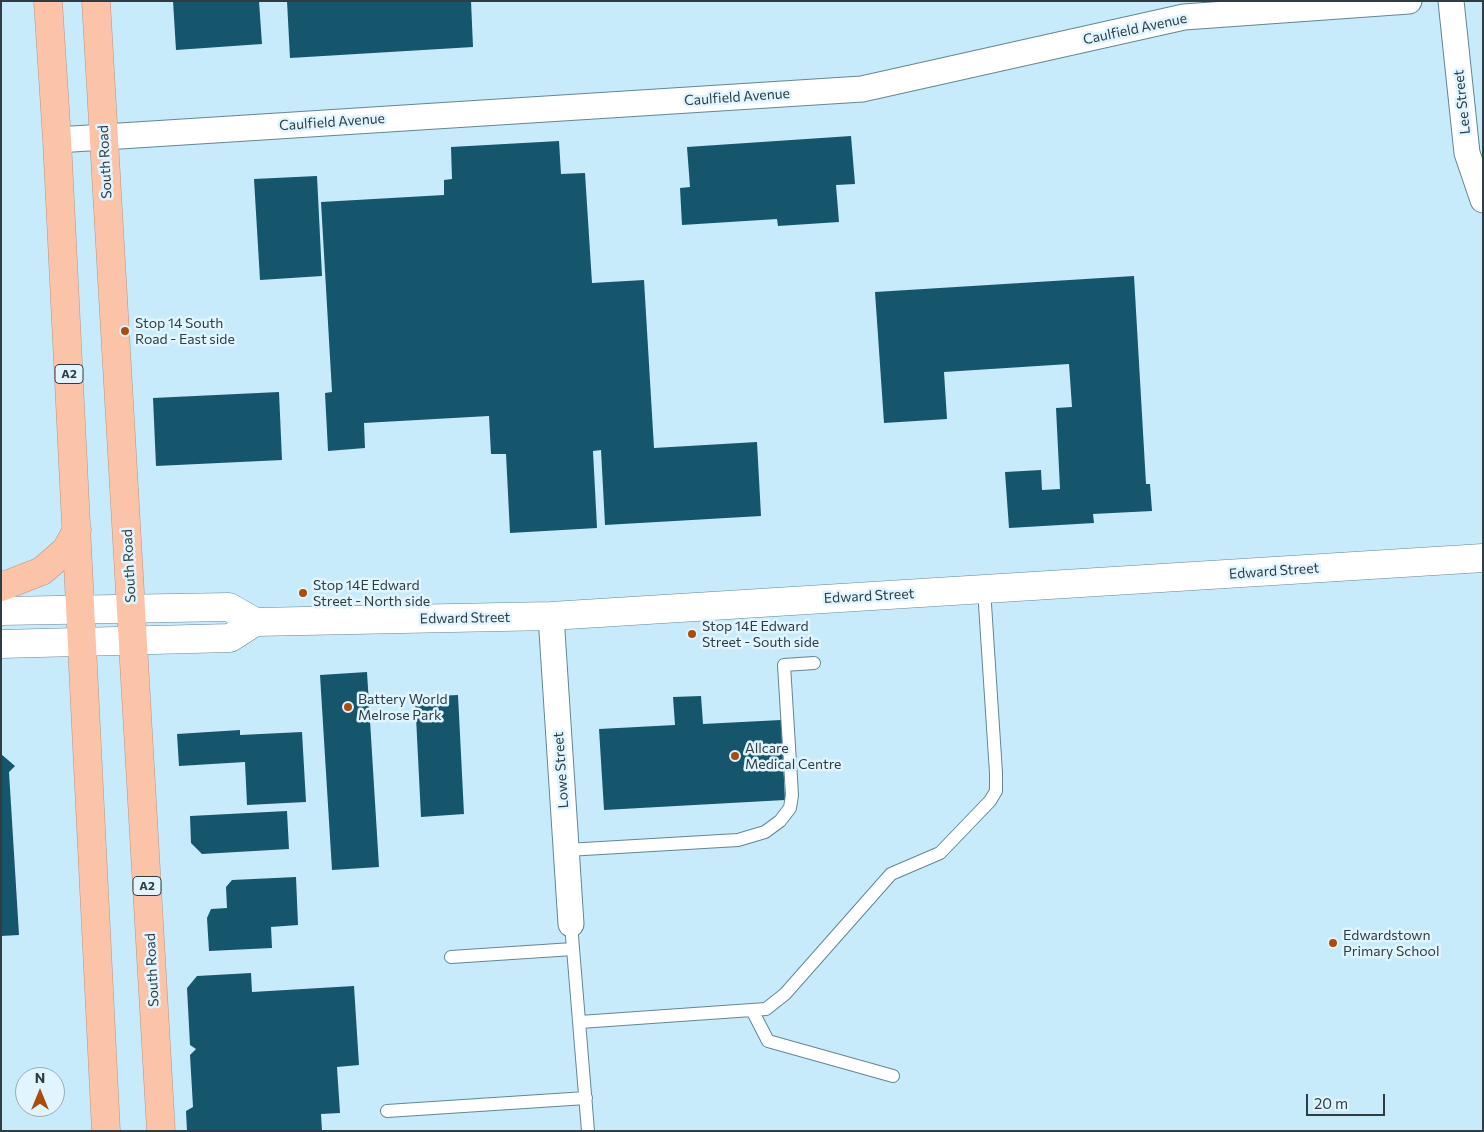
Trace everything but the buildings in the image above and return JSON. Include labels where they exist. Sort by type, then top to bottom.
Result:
[{"type":"highway","name":"A2","points":[[48,1],[58,140],[106,1131]]},
{"type":"highway","name":"South Road","points":[[96,1],[161,1131]]},
{"type":"highway","points":[[1,587],[42,571],[66,550],[77,530]]},
{"type":"street","name":"Caulfield Avenue","points":[[58,140],[862,89],[1184,17],[1408,1]]},
{"type":"street","name":"Lee Street","points":[[1451,1],[1467,153],[1483,200]]},
{"type":"street","name":"Edward Street","points":[[255,622],[551,616],[1483,558]]},
{"type":"street","points":[[1,611],[131,607],[229,607],[255,622],[230,638],[1,644]]},
{"type":"street","name":"Lowe Street","points":[[551,616],[571,924]]},
{"type":"lane","points":[[580,1022],[753,1012],[766,1009],[777,1003],[891,874],[940,853],[990,801],[996,791],[984,589]]},
{"type":"lane","points":[[566,850],[738,840],[765,832],[780,821],[790,808],[792,796],[784,665],[814,663]]},
{"type":"lane","points":[[571,924],[588,1131]]},
{"type":"lane","points":[[451,957],[574,949]]},
{"type":"lane","points":[[753,1012],[768,1041],[893,1076]]},
{"type":"lane","points":[[387,1111],[586,1098]]},
{"type":"place","name":"Stop 14 South Road - East side","points":[[125,331]]},
{"type":"place","name":"Stop 14E Edward Street - North side","points":[[303,593]]},
{"type":"place","name":"Stop 14E Edward Street - South side","points":[[692,634]]},
{"type":"place","name":"Battery World Melrose Park","points":[[348,707]]},
{"type":"place","name":"Allcare Medical Centre","points":[[735,756]]},
{"type":"place","name":"Edwardstown Primary School","points":[[1333,943]]}]
